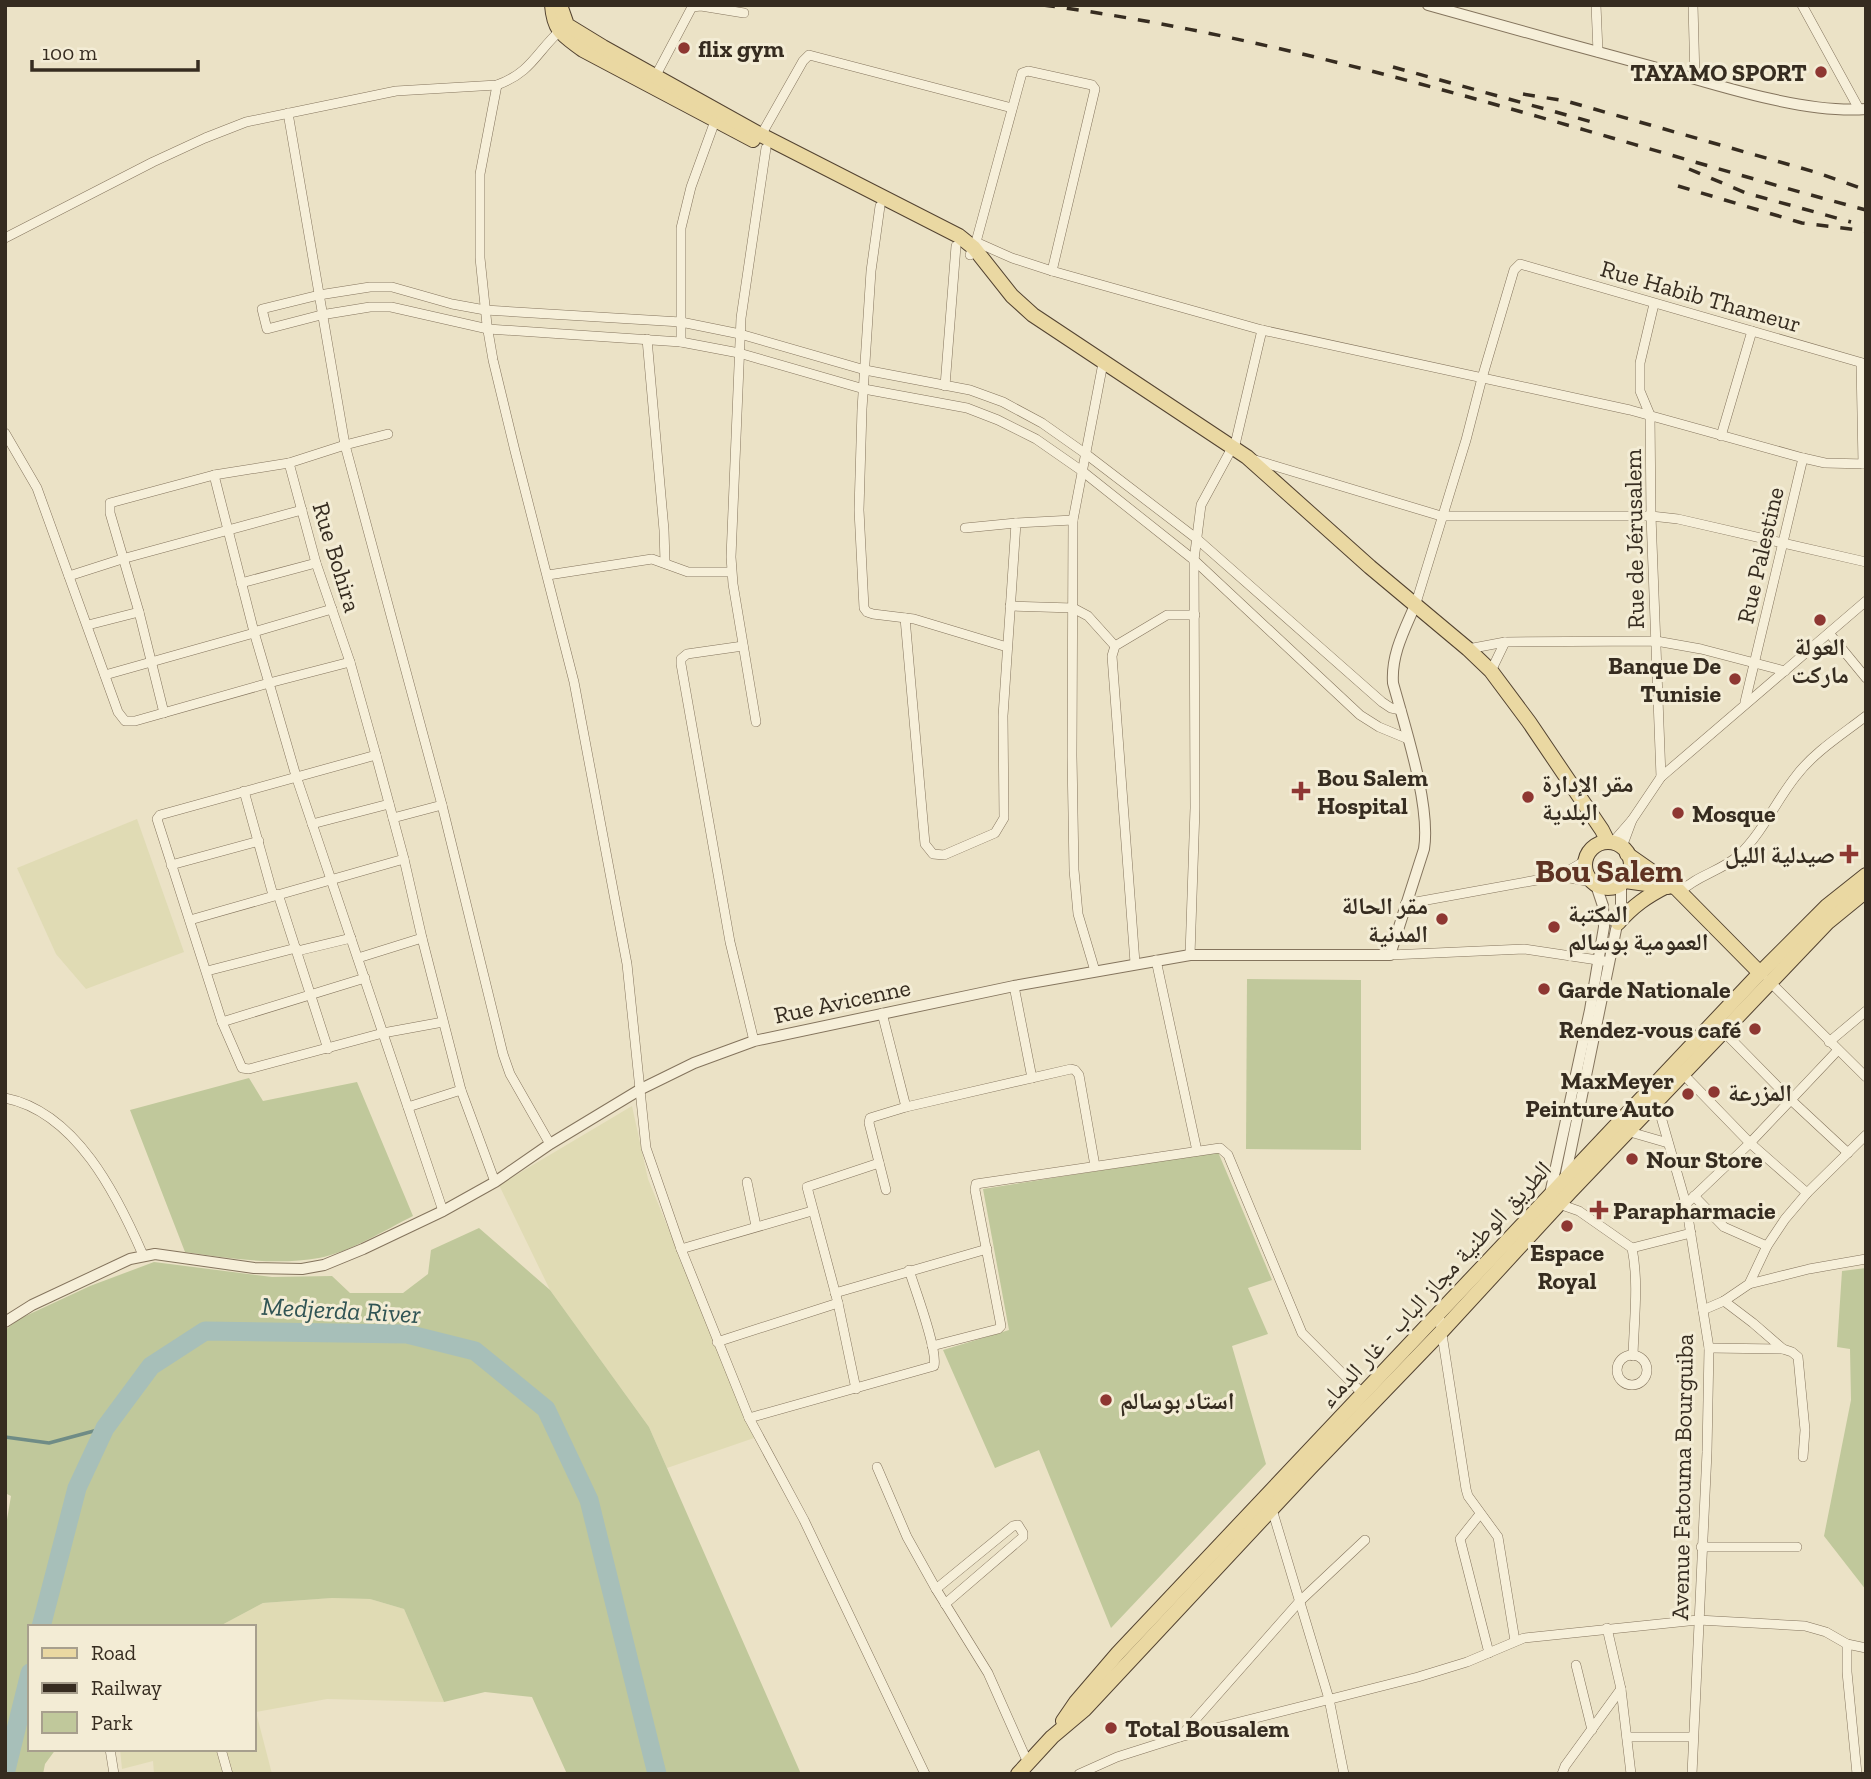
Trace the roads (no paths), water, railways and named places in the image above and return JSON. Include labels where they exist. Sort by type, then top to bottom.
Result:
[{"type":"main road","points":[[552,5],[553,22],[563,28],[655,77],[761,142],[880,206],[956,246],[973,248]]},
{"type":"main road","points":[[560,5],[563,28],[583,50],[715,121],[951,232],[973,248],[1012,296],[1033,315],[1238,451],[1491,671],[1529,722],[1613,847],[1631,865],[1623,882],[1614,888],[1594,884],[1587,876],[1585,860],[1613,847]]},
{"type":"main road","points":[[1613,847],[1655,871],[1765,978]]},
{"type":"main road","name":"الطريق الوطنية مجاز الباب - غار الدماء","points":[[1023,1769],[1052,1737],[1076,1702],[1143,1637],[1340,1428],[1442,1331],[1567,1186],[1765,978],[1827,906],[1866,875]]},
{"type":"main road","points":[[1623,882],[1674,889]]},
{"type":"main road","points":[[1618,923],[1639,902],[1674,889]]},
{"type":"main road","name":"الطريق الوطنية مجاز الباب - غار الدماء","points":[[1567,1186],[1630,1132],[1724,1032],[1765,978],[1866,891]]},
{"type":"main road","name":"الطريق الوطنية مجاز الباب - غار الدماء","points":[[1340,1428],[1362,1393],[1555,1200]]},
{"type":"street","points":[[1428,5],[1695,79],[1783,100],[1862,109]]},
{"type":"street","points":[[1596,5],[1598,52]]},
{"type":"street","points":[[1693,5],[1695,79]]},
{"type":"street","points":[[1802,5],[1862,109]]},
{"type":"street","points":[[655,77],[692,7],[744,13]]},
{"type":"street","points":[[5,238],[153,162],[246,122],[396,91],[497,85],[525,70],[563,28]]},
{"type":"street","points":[[756,722],[731,572],[740,334],[761,142],[803,61],[809,55],[1012,108]]},
{"type":"street","points":[[1052,271],[1095,89],[1092,85],[1024,71],[973,248],[1052,271],[1262,330],[1650,415],[1825,463],[1864,464],[1863,363]]},
{"type":"street","points":[[497,85],[480,174],[480,258],[485,310],[515,451],[574,682],[627,964],[646,1149],[681,1249],[749,1418],[804,1520],[925,1774]]},
{"type":"street","points":[[288,113],[345,445],[442,806],[503,1054],[510,1074],[550,1144]]},
{"type":"street","points":[[681,342],[681,228],[691,187],[715,121]]},
{"type":"street","points":[[880,206],[871,271],[863,389],[859,510],[863,603],[867,612],[905,618],[1007,647]]},
{"type":"street","points":[[946,386],[956,246]]},
{"type":"street","name":"Rue Habib Thameur","points":[[1482,378],[1514,270],[1520,264],[1863,363]]},
{"type":"street","points":[[1401,710],[1382,702],[1197,539],[1086,454],[1042,423],[1003,402],[970,390],[865,370],[740,334],[681,322],[485,310],[392,287],[370,287],[319,295],[262,309],[267,329],[321,315],[370,307],[391,307],[488,330],[681,342],[739,353],[863,389],[967,408],[1036,439],[1082,471],[1195,560],[1360,715],[1379,727],[1408,739]]},
{"type":"street","name":"Rue de Jérusalem","points":[[1654,304],[1640,363],[1640,391],[1650,415],[1661,776]]},
{"type":"street","points":[[1190,955],[1195,808],[1195,560],[1200,505],[1238,451],[1262,330]]},
{"type":"street","points":[[1721,436],[1752,331]]},
{"type":"street","points":[[646,339],[664,530],[664,562]]},
{"type":"street","points":[[1095,971],[1078,915],[1074,870],[1073,520],[1103,363]]},
{"type":"street","points":[[1482,378],[1416,603],[1392,668],[1423,803],[1427,835],[1390,955],[1524,948],[1604,961]]},
{"type":"street","points":[[5,433],[37,488],[122,719],[135,721],[350,662]]},
{"type":"street","points":[[164,713],[139,612],[109,509],[110,503],[214,475],[289,463],[388,434]]},
{"type":"street","points":[[1238,451],[1441,516],[1651,516],[1712,525],[1866,562]]},
{"type":"street","name":"Rue Palestine","points":[[1745,702],[1803,458]]},
{"type":"street","name":"Rue Bohira","points":[[289,463],[316,563],[350,662],[376,755],[461,1090],[495,1182]]},
{"type":"street","points":[[214,475],[254,633],[296,776],[443,1210]]},
{"type":"street","points":[[69,576],[302,510]]},
{"type":"street","points":[[965,528],[1073,520]]},
{"type":"street","points":[[905,618],[925,844],[933,854],[944,855],[995,833],[1003,818],[1003,716],[1016,523]]},
{"type":"street","points":[[548,575],[652,559],[688,572],[731,572]]},
{"type":"street","points":[[241,583],[316,563]]},
{"type":"street","points":[[1613,847],[1661,776],[1866,601]]},
{"type":"street","points":[[1010,606],[1073,608],[1088,616],[1115,646]]},
{"type":"street","points":[[105,675],[332,609]]},
{"type":"street","points":[[88,625],[139,612]]},
{"type":"street","points":[[1135,963],[1112,656],[1115,646],[1167,615],[1195,615]]},
{"type":"street","points":[[1829,632],[1866,678]]},
{"type":"street","points":[[1491,671],[1505,642]]},
{"type":"street","points":[[1468,649],[1505,642],[1656,642],[1755,662],[1785,671]]},
{"type":"street","points":[[743,646],[687,654],[681,659],[681,664],[730,942],[754,1041]]},
{"type":"street","points":[[1674,889],[1715,870],[1739,855],[1804,766],[1866,716]]},
{"type":"street","points":[[376,755],[158,816],[171,865],[222,1022],[240,1065],[245,1069],[383,1033],[443,1022]]},
{"type":"street","points":[[244,791],[328,1049]]},
{"type":"street","points":[[312,824],[389,804]]},
{"type":"street","points":[[393,818],[442,806]]},
{"type":"street","points":[[171,865],[259,841]]},
{"type":"street","points":[[190,920],[404,859]]},
{"type":"street","points":[[1405,904],[1559,876],[1585,860]]},
{"type":"street","points":[[1559,876],[1594,884],[1604,917],[1604,961],[1567,1186],[1579,1212]]},
{"type":"street","points":[[1623,882],[1618,923],[1590,1010],[1555,1200],[1579,1212],[1632,1248],[1636,1266],[1633,1356]]},
{"type":"street","points":[[207,971],[351,938]]},
{"type":"street","points":[[358,958],[422,938]]},
{"type":"street","name":"Rue Avicenne","points":[[6,1320],[32,1305],[143,1255],[155,1254],[254,1268],[302,1269],[343,1258],[495,1182],[550,1144],[641,1089],[694,1063],[754,1041],[1014,986],[1190,955],[1390,955]]},
{"type":"street","points":[[1156,960],[1197,1151]]},
{"type":"street","points":[[222,1022],[365,978]]},
{"type":"street","points":[[1765,978],[1866,1077]]},
{"type":"street","points":[[1014,986],[1032,1078]]},
{"type":"street","points":[[1829,1042],[1866,1011]]},
{"type":"street","points":[[882,1013],[906,1107]]},
{"type":"street","points":[[1724,1032],[1791,1100],[1849,1153]]},
{"type":"street","points":[[1686,1204],[1750,1143],[1838,1050]]},
{"type":"street","points":[[886,1190],[869,1120],[873,1116],[1071,1069],[1077,1072],[1095,1167]]},
{"type":"street","points":[[1684,1075],[1750,1143],[1807,1193]]},
{"type":"street","points":[[408,1107],[461,1090]]},
{"type":"street","points":[[5,1098],[38,1110],[59,1124],[74,1139],[110,1188],[143,1255]]},
{"type":"street","name":"Avenue Fatouma Bourguiba","points":[[1657,1103],[1686,1204],[1709,1348],[1707,1452],[1692,1774]]},
{"type":"street","points":[[1630,1132],[1668,1143]]},
{"type":"street","points":[[1749,1284],[1785,1219],[1807,1193],[1866,1135]]},
{"type":"street","points":[[932,1346],[1000,1328],[976,1184],[1220,1148],[1228,1154],[1302,1333],[1362,1393]]},
{"type":"street","points":[[856,1389],[836,1298],[807,1190],[809,1185],[879,1163]]},
{"type":"street","points":[[747,1182],[756,1226]]},
{"type":"street","points":[[1694,1196],[1724,1227],[1768,1246]]},
{"type":"street","points":[[681,1249],[812,1211]]},
{"type":"street","points":[[1632,1248],[1691,1233]]},
{"type":"street","points":[[717,1342],[909,1270],[987,1249]]},
{"type":"street","points":[[1703,1310],[1724,1301],[1749,1284],[1809,1269],[1866,1259]]},
{"type":"street","points":[[749,1418],[934,1366],[932,1346],[909,1270]]},
{"type":"street","points":[[1724,1301],[1783,1349],[1796,1354],[1799,1361],[1805,1430],[1802,1457]]},
{"type":"street","points":[[1439,1315],[1466,1489],[1468,1496],[1498,1537],[1515,1641]]},
{"type":"street","points":[[1709,1348],[1783,1349]]},
{"type":"street","points":[[877,1467],[908,1537],[945,1604],[988,1672],[1023,1769]]},
{"type":"street","points":[[1269,1503],[1329,1699],[1344,1774]]},
{"type":"street","points":[[1480,1514],[1460,1539],[1489,1653]]},
{"type":"street","points":[[936,1588],[1013,1526],[1017,1525],[1023,1533],[1023,1537],[945,1604]]},
{"type":"street","points":[[1180,1737],[1299,1602],[1365,1540]]},
{"type":"street","points":[[1701,1547],[1797,1547]]},
{"type":"street","points":[[1079,1774],[1180,1737],[1418,1677],[1489,1653],[1515,1641],[1606,1628],[1698,1620],[1805,1626],[1826,1632],[1847,1644],[1866,1648]]},
{"type":"street","points":[[1606,1628],[1621,1689],[1630,1774]]},
{"type":"street","points":[[1847,1644],[1847,1672],[1857,1774]]},
{"type":"street","points":[[1576,1665],[1592,1730]]},
{"type":"street","points":[[1562,1774],[1621,1689]]},
{"type":"street","points":[[1627,1737],[1693,1737]]},
{"type":"street","points":[[110,1751],[114,1774]]},
{"type":"street","points":[[222,1751],[228,1774]]},
{"type":"waterway","name":"Medjerda River","points":[[42,1625],[77,1488],[105,1428],[151,1366],[205,1331],[407,1334],[475,1351],[546,1409],[589,1500],[657,1774]]},
{"type":"waterway","points":[[5,1437],[49,1443],[105,1428]]},
{"type":"waterway","name":"Medjerda River","points":[[5,1774],[28,1681]]},
{"type":"railway","points":[[1043,5],[1148,21],[1355,67],[1866,210]]},
{"type":"railway","points":[[1393,67],[1592,122]]},
{"type":"railway","points":[[1523,94],[1566,101],[1815,172],[1866,190]]},
{"type":"railway","points":[[1689,169],[1746,193],[1851,222]]},
{"type":"railway","points":[[1678,186],[1802,223],[1866,231]]},
{"type":"place","name":"flix gym","points":[[684,48]]},
{"type":"place","name":"TAYAMO SPORT","points":[[1821,72]]},
{"type":"place","name":"العولة ماركت","points":[[1820,620]]},
{"type":"place","name":"Banque De Tunisie","points":[[1735,679]]},
{"type":"place","name":"Bou Salem Hospital","points":[[1301,791]]},
{"type":"place","name":"مقر الإدارة البلدية","points":[[1528,797]]},
{"type":"place","name":"Mosque","points":[[1678,813]]},
{"type":"place","name":"صيدلية الليل","points":[[1849,854]]},
{"type":"place","name":"مقر الحالة المدنية","points":[[1442,919]]},
{"type":"place","name":"المكتبة العمومية بوسالم","points":[[1554,927]]},
{"type":"place","name":"Garde Nationale","points":[[1544,989]]},
{"type":"place","name":"Rendez-vous café","points":[[1755,1029]]},
{"type":"place","name":"المزرعة","points":[[1714,1092]]},
{"type":"place","name":"MaxMeyer Peinture Auto","points":[[1688,1094]]},
{"type":"place","name":"Nour Store","points":[[1632,1159]]},
{"type":"place","name":"Parapharmacie","points":[[1599,1210]]},
{"type":"place","name":"Espace Royal","points":[[1567,1226]]},
{"type":"place","name":"استاد بوسالم","points":[[1106,1400]]},
{"type":"place","name":"Total Bousalem","points":[[1111,1728]]},
{"type":"district","name":"Bou Salem","points":[[1609,871]]}]
